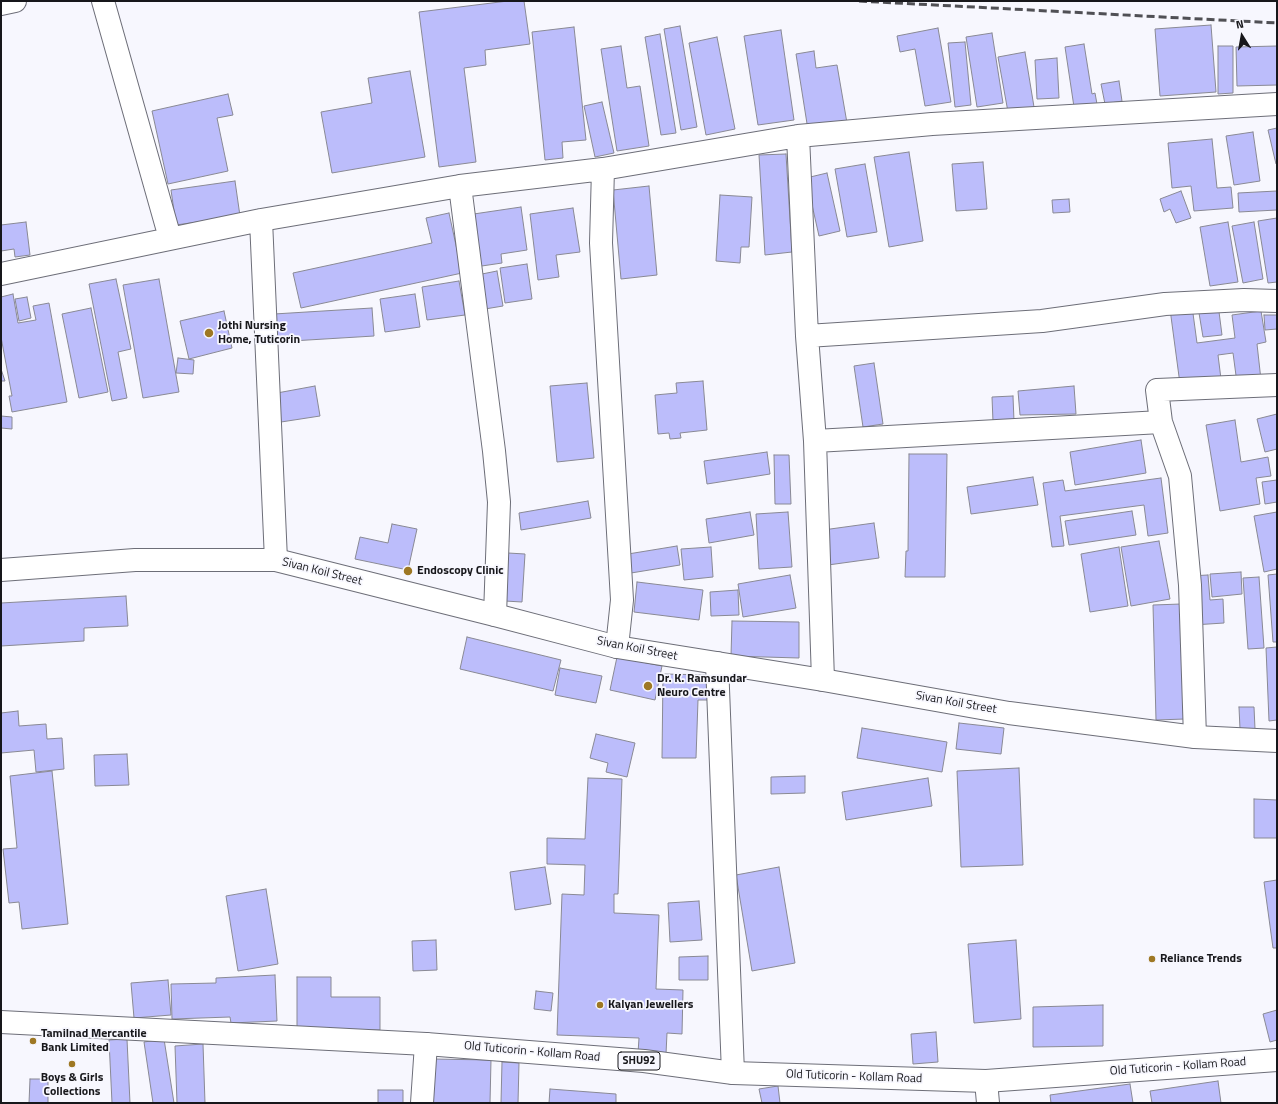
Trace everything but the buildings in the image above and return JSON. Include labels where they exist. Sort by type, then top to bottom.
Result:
[{"type":"street","points":[[1,4],[15,1]]},
{"type":"street","points":[[103,1],[170,238]]},
{"type":"street","points":[[1,274],[261,220],[460,186],[603,168],[798,136],[932,124],[1277,104]]},
{"type":"street","points":[[798,136],[807,336],[815,441],[823,680]]},
{"type":"street","points":[[603,168],[602,250],[622,600],[616,647]]},
{"type":"street","points":[[460,186],[494,451],[499,502],[495,615]]},
{"type":"street","points":[[261,220],[276,560]]},
{"type":"street","points":[[807,336],[1042,321],[1166,304],[1277,301]]},
{"type":"street","points":[[1195,737],[1190,586],[1180,476],[1161,422],[1157,390],[1277,385]]},
{"type":"street","points":[[815,441],[1161,422]]},
{"type":"street","name":"Sivan Koil Street","points":[[1,570],[135,560],[276,560],[616,647],[823,680],[1009,713],[1195,737],[1277,741]]},
{"type":"street","points":[[717,664],[733,1073]]},
{"type":"street","name":"Old Tuticorin - Kollam Road","points":[[1,1022],[426,1044],[644,1061],[733,1073],[986,1081],[1277,1060]]},
{"type":"street","points":[[422,1103],[426,1044]]},
{"type":"street","points":[[986,1081],[988,1103]]},
{"type":"railway","points":[[859,1],[1277,23]]},
{"type":"place","name":"Jothi Nursing Home, Tuticorin","points":[[209,333]]},
{"type":"place","name":"Endoscopy Clinic","points":[[408,571]]},
{"type":"place","name":"Dr. K. Ramsundar Neuro Centre","points":[[648,686]]},
{"type":"place","name":"Reliance Trends","points":[[1152,959]]},
{"type":"place","name":"Kalyan Jewellers","points":[[600,1005]]},
{"type":"place","name":"Tamilnad Mercantile Bank Limited","points":[[33,1041]]},
{"type":"place","name":"Boys & Girls Collections","points":[[72,1064]]}]
